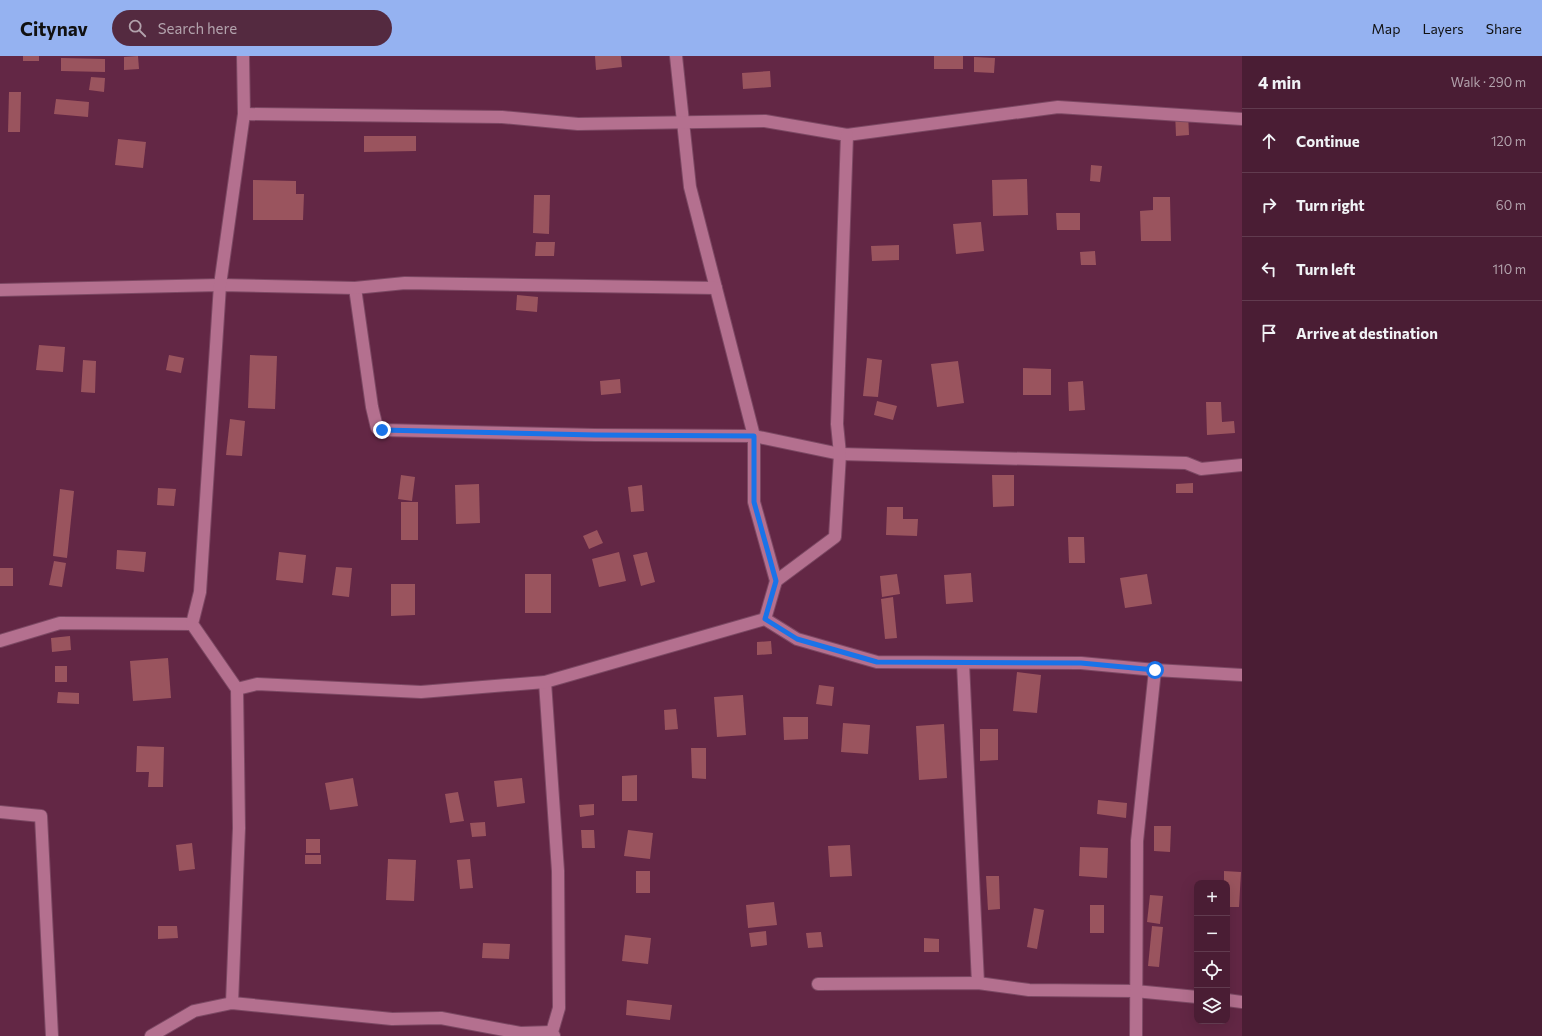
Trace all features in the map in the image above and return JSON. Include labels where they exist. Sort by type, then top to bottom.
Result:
[{"type":"street","points":[[232,1003],[239,828],[237,689],[192,624],[200,592],[220,284],[244,114],[243,56]]},
{"type":"street","points":[[676,56],[690,187],[754,436],[754,502],[776,581],[765,619]]},
{"type":"street","points":[[244,114],[502,117],[578,124],[683,121],[765,121],[846,135],[1058,108],[1242,119]]},
{"type":"street","points":[[776,581],[835,537],[840,454],[837,424],[846,135]]},
{"type":"street","points":[[0,290],[220,284],[355,288],[405,283],[716,288]]},
{"type":"street","points":[[355,288],[372,407],[377,428],[382,430],[579,435],[754,436],[840,454],[1186,463],[1201,469],[1242,465]]},
{"type":"street","points":[[237,689],[257,684],[421,692],[545,682],[765,619],[797,639],[877,662],[1081,663],[1155,670],[1242,675]]},
{"type":"street","points":[[0,641],[60,623],[192,624]]},
{"type":"street","points":[[963,663],[978,983]]},
{"type":"street","points":[[1136,1036],[1135,991],[1137,841],[1155,670]]},
{"type":"street","points":[[151,1036],[194,1011],[232,1003],[392,1019],[441,1018],[520,1033],[553,1034],[559,1008],[558,871],[545,682]]},
{"type":"street","points":[[0,812],[41,816],[52,1036]]},
{"type":"street","points":[[818,984],[978,983],[1029,990],[1135,991],[1194,997]]},
{"type":"street","points":[[1230,1000],[1242,1002]]},
{"type":"building","points":[[23,56],[39,56],[39,61],[23,61]]},
{"type":"building","points":[[138,56],[139,69],[124,70],[124,57]]},
{"type":"building","points":[[595,56],[621,56],[622,67],[596,70]]},
{"type":"building","points":[[934,56],[963,56],[963,69],[934,69]]},
{"type":"building","points":[[974,57],[995,58],[994,73],[974,72]]},
{"type":"building","points":[[61,58],[105,59],[105,72],[61,71]]},
{"type":"building","points":[[770,71],[771,87],[743,89],[742,73]]},
{"type":"building","points":[[91,77],[105,78],[104,92],[89,90]]},
{"type":"building","points":[[9,92],[21,92],[20,132],[8,132]]},
{"type":"building","points":[[56,99],[89,102],[88,117],[54,114]]},
{"type":"building","points":[[1175,112],[1188,112],[1189,135],[1176,136]]},
{"type":"building","points":[[364,136],[416,136],[416,151],[364,152]]},
{"type":"building","points":[[118,139],[146,142],[143,168],[115,165]]},
{"type":"building","points":[[1091,165],[1102,166],[1100,182],[1090,181]]},
{"type":"building","points":[[1027,179],[1028,215],[993,216],[992,180]]},
{"type":"building","points":[[253,180],[296,181],[296,194],[304,194],[303,220],[253,220]]},
{"type":"building","points":[[534,195],[550,195],[549,234],[533,233]]},
{"type":"building","points":[[1153,197],[1170,197],[1171,241],[1141,241],[1140,211],[1153,210]]},
{"type":"building","points":[[1056,213],[1080,213],[1080,230],[1057,230]]},
{"type":"building","points":[[981,222],[984,251],[956,254],[953,224]]},
{"type":"building","points":[[536,242],[555,242],[554,256],[535,256]]},
{"type":"building","points":[[899,245],[899,260],[872,261],[871,246]]},
{"type":"building","points":[[1095,251],[1096,265],[1081,265],[1080,252]]},
{"type":"building","points":[[517,295],[538,297],[537,312],[516,310]]},
{"type":"building","points":[[39,345],[65,347],[63,372],[36,370]]},
{"type":"building","points":[[169,355],[184,358],[181,373],[166,370]]},
{"type":"building","points":[[250,355],[277,356],[275,409],[248,408]]},
{"type":"building","points":[[867,358],[882,360],[878,397],[863,396]]},
{"type":"building","points":[[83,360],[96,361],[95,393],[81,392]]},
{"type":"building","points":[[958,361],[964,403],[937,407],[931,364]]},
{"type":"building","points":[[1023,368],[1051,369],[1051,395],[1023,395]]},
{"type":"building","points":[[620,379],[621,393],[601,395],[600,381]]},
{"type":"building","points":[[1083,381],[1085,410],[1069,411],[1068,382]]},
{"type":"building","points":[[877,401],[897,406],[893,420],[874,415]]},
{"type":"building","points":[[1206,402],[1221,402],[1222,422],[1234,421],[1235,433],[1207,435]]},
{"type":"building","points":[[230,419],[245,421],[242,456],[226,455]]},
{"type":"building","points":[[401,475],[415,477],[412,501],[398,499]]},
{"type":"building","points":[[992,475],[1014,475],[1014,506],[993,507]]},
{"type":"building","points":[[1193,483],[1193,493],[1176,493],[1176,484]]},
{"type":"building","points":[[479,484],[480,523],[456,524],[455,485]]},
{"type":"building","points":[[642,485],[644,511],[631,512],[628,487]]},
{"type":"building","points":[[158,488],[176,489],[174,506],[157,505]]},
{"type":"building","points":[[60,489],[74,491],[67,558],[53,556]]},
{"type":"building","points":[[401,502],[418,502],[418,540],[401,540]]},
{"type":"building","points":[[887,507],[903,507],[903,519],[918,519],[917,536],[886,535]]},
{"type":"building","points":[[597,530],[603,543],[589,549],[583,536]]},
{"type":"building","points":[[1068,537],[1084,537],[1085,563],[1069,563]]},
{"type":"building","points":[[117,550],[146,552],[144,572],[116,569]]},
{"type":"building","points":[[279,552],[306,555],[303,583],[276,580]]},
{"type":"building","points":[[619,552],[626,581],[599,587],[592,559]]},
{"type":"building","points":[[647,552],[655,582],[641,586],[633,555]]},
{"type":"building","points":[[54,561],[66,563],[62,587],[49,585]]},
{"type":"building","points":[[336,567],[352,568],[349,597],[332,595]]},
{"type":"building","points":[[0,568],[13,568],[13,586],[0,586]]},
{"type":"building","points":[[971,573],[973,602],[946,604],[944,575]]},
{"type":"building","points":[[525,574],[551,574],[551,613],[525,613]]},
{"type":"building","points":[[897,574],[900,594],[882,597],[880,576]]},
{"type":"building","points":[[1147,574],[1152,604],[1125,608],[1120,578]]},
{"type":"building","points":[[391,584],[415,584],[415,615],[391,616]]},
{"type":"building","points":[[893,597],[897,638],[885,639],[881,599]]},
{"type":"building","points":[[70,636],[71,650],[52,652],[51,638]]},
{"type":"building","points":[[771,641],[772,654],[757,655],[757,642]]},
{"type":"building","points":[[168,658],[171,698],[133,701],[130,661]]},
{"type":"building","points":[[55,666],[67,666],[67,682],[55,682]]},
{"type":"building","points":[[1017,672],[1041,675],[1037,713],[1013,711]]},
{"type":"building","points":[[819,685],[834,687],[832,706],[816,704]]},
{"type":"building","points":[[58,692],[79,693],[79,704],[57,703]]},
{"type":"building","points":[[743,695],[746,735],[717,737],[714,697]]},
{"type":"building","points":[[676,709],[678,729],[665,730],[664,710]]},
{"type":"building","points":[[783,717],[808,717],[808,739],[784,740]]},
{"type":"building","points":[[843,723],[870,725],[868,754],[841,752]]},
{"type":"building","points":[[944,724],[947,778],[919,780],[916,726]]},
{"type":"building","points":[[980,729],[998,729],[998,760],[980,761]]},
{"type":"building","points":[[137,746],[164,747],[163,787],[148,787],[149,772],[136,772]]},
{"type":"building","points":[[691,748],[706,748],[706,779],[692,778]]},
{"type":"building","points":[[637,775],[637,801],[622,801],[622,776]]},
{"type":"building","points":[[353,778],[358,806],[330,810],[325,783]]},
{"type":"building","points":[[522,778],[525,803],[497,807],[494,781]]},
{"type":"building","points":[[458,792],[464,821],[450,823],[445,794]]},
{"type":"building","points":[[1098,800],[1127,803],[1126,818],[1097,814]]},
{"type":"building","points":[[594,804],[594,815],[580,817],[579,805]]},
{"type":"building","points":[[485,822],[486,836],[472,837],[470,823]]},
{"type":"building","points":[[1154,826],[1171,826],[1170,852],[1154,851]]},
{"type":"building","points":[[581,830],[594,830],[595,848],[582,848]]},
{"type":"building","points":[[628,830],[653,833],[650,859],[624,856]]},
{"type":"building","points":[[306,839],[320,839],[320,853],[306,853]]},
{"type":"building","points":[[192,843],[195,869],[179,871],[176,845]]},
{"type":"building","points":[[850,845],[852,876],[830,877],[828,846]]},
{"type":"building","points":[[1080,847],[1108,848],[1107,878],[1079,876]]},
{"type":"building","points":[[305,855],[321,855],[321,864],[305,864]]},
{"type":"building","points":[[388,859],[416,860],[414,901],[386,900]]},
{"type":"building","points":[[470,859],[473,888],[460,889],[457,860]]},
{"type":"building","points":[[636,871],[650,871],[650,893],[636,893]]},
{"type":"building","points":[[1224,871],[1241,872],[1239,907],[1230,907],[1230,880],[1224,880]]},
{"type":"building","points":[[986,876],[999,876],[1000,909],[988,910]]},
{"type":"building","points":[[1150,895],[1163,896],[1160,924],[1147,922]]},
{"type":"building","points":[[774,902],[777,925],[748,928],[746,905]]},
{"type":"building","points":[[1090,905],[1104,905],[1104,933],[1090,933]]},
{"type":"building","points":[[1034,908],[1044,910],[1037,949],[1027,947]]},
{"type":"building","points":[[158,926],[177,926],[178,938],[158,939]]},
{"type":"building","points":[[1152,926],[1163,927],[1159,967],[1148,966]]},
{"type":"building","points":[[766,931],[767,945],[751,947],[749,933]]},
{"type":"building","points":[[821,932],[823,947],[808,948],[806,933]]},
{"type":"building","points":[[625,935],[651,938],[648,964],[622,961]]},
{"type":"building","points":[[924,938],[939,939],[939,952],[924,952]]},
{"type":"building","points":[[483,943],[510,944],[509,959],[482,958]]},
{"type":"building","points":[[627,1000],[672,1005],[670,1020],[626,1015]]},
{"type":"route","points":[[382,430],[595,435],[754,436],[754,502],[776,581],[765,619],[797,639],[877,662],[1081,663],[1155,670]]}]
